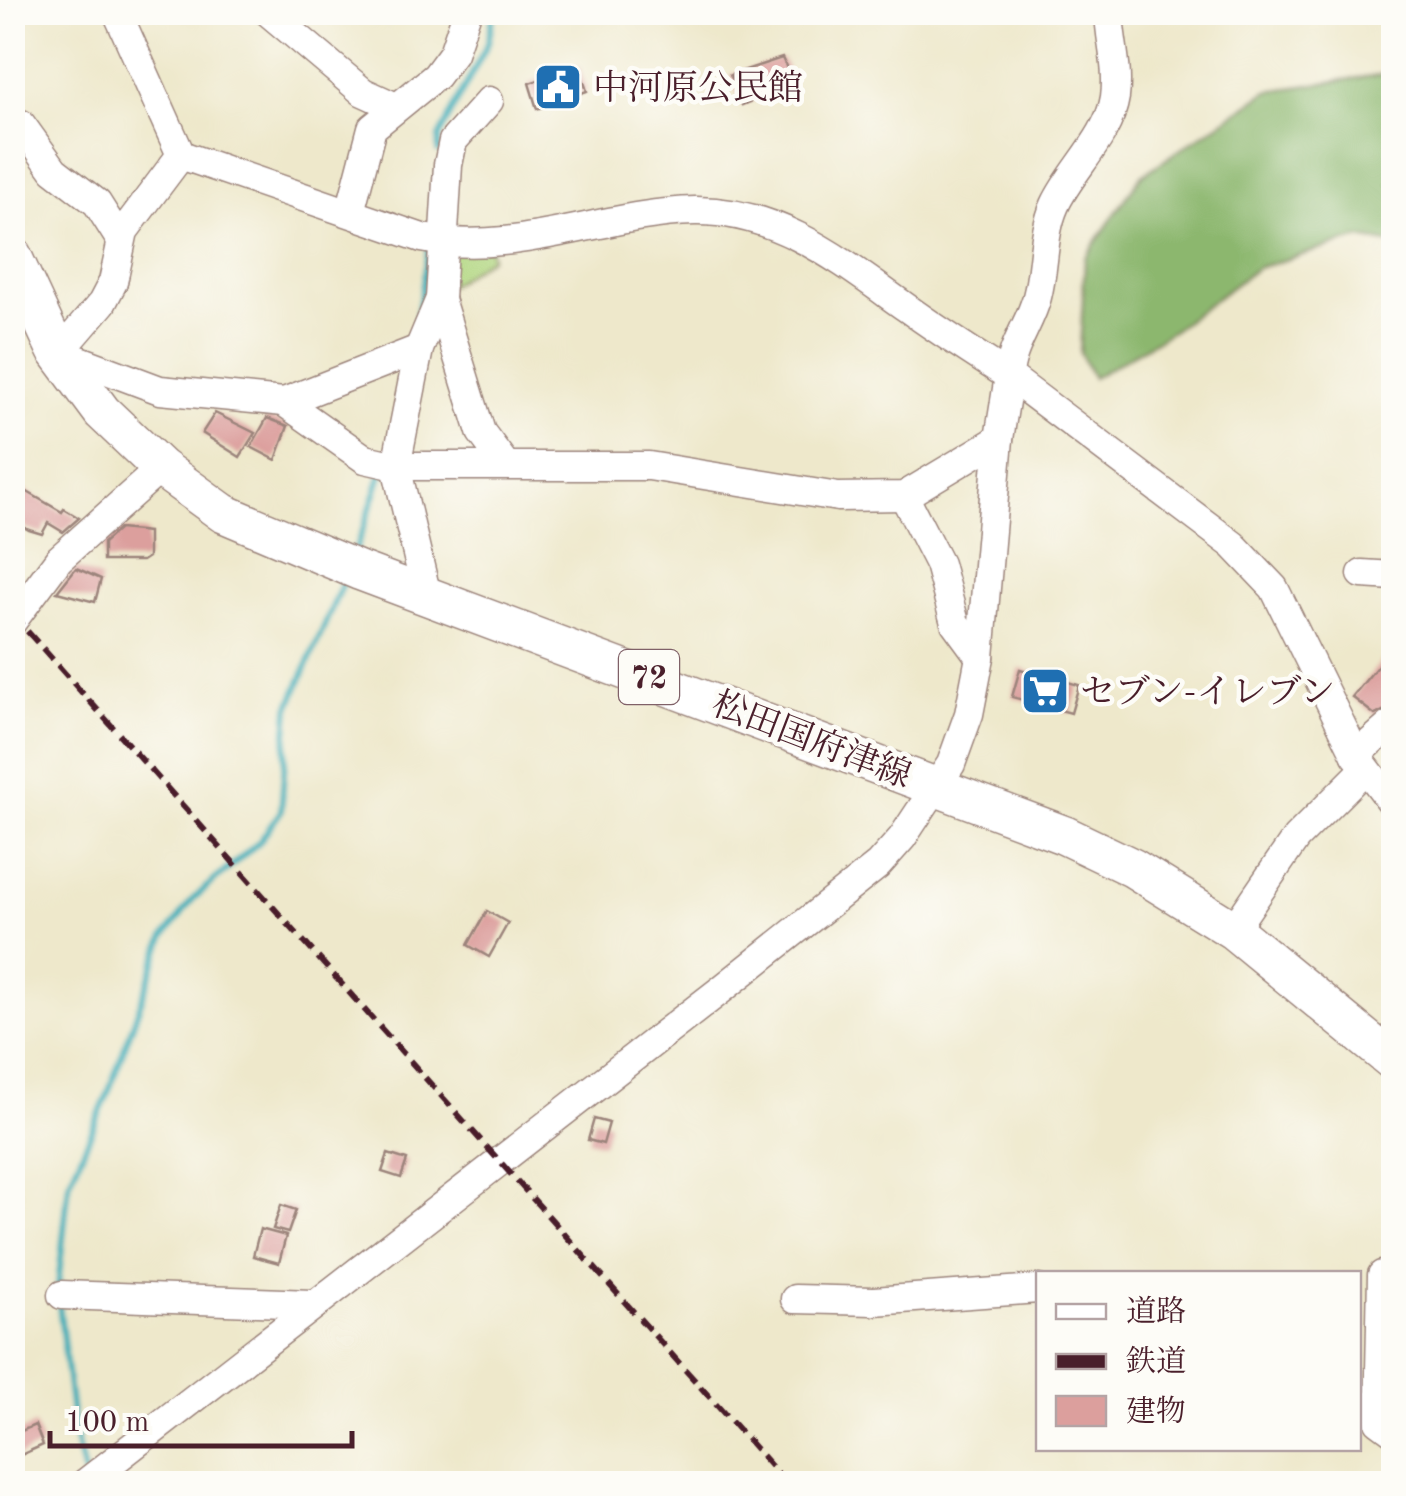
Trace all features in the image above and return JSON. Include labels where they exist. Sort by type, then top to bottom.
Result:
[{"type":"main road","name":"松田国府津線","points":[[12,255],[57,352],[102,412],[161,468],[223,513],[351,567],[1064,835],[1133,868],[1233,930],[1394,1062]]},
{"type":"street","points":[[118,12],[181,155],[434,241],[544,237],[695,212],[746,217],[840,258],[1009,376],[1233,545],[1274,588],[1360,762],[1394,805]]},
{"type":"street","points":[[268,12],[363,92],[396,107]]},
{"type":"street","points":[[350,212],[372,128],[436,76],[453,52],[467,12]]},
{"type":"street","points":[[88,1480],[878,865],[936,787],[951,764],[969,714],[980,657],[998,439],[1010,360],[1037,296],[1056,203],[1075,178],[1115,102],[1117,56],[1109,12]]},
{"type":"street","points":[[489,100],[454,141],[434,241],[440,298],[481,432],[505,464]]},
{"type":"street","points":[[21,124],[54,170],[97,203],[122,241]]},
{"type":"street","points":[[181,155],[136,209],[122,241],[113,282],[102,303],[57,352],[160,390],[284,402],[409,351]]},
{"type":"street","points":[[427,596],[389,465],[409,351],[440,298]]},
{"type":"street","points":[[284,402],[366,459],[389,465],[649,466],[838,498],[904,496],[998,439]]},
{"type":"street","points":[[12,622],[59,559],[161,468]]},
{"type":"street","points":[[904,496],[939,564],[955,624],[980,657]]},
{"type":"street","points":[[1362,574],[1394,576]]},
{"type":"street","points":[[1233,930],[1296,838],[1394,722]]},
{"type":"street","points":[[1378,1275],[1380,1421],[1394,1432]]},
{"type":"street","points":[[795,1298],[874,1300],[1036,1289]]},
{"type":"street","points":[[62,1295],[312,1304]]},
{"type":"green space","points":[[1393,73],[1393,244],[1360,238],[1257,268],[1172,331],[1093,378],[1080,353],[1085,258],[1141,176],[1268,91]]},
{"type":"green space","points":[[490,248],[491,257],[443,290],[442,253]]},
{"type":"building","points":[[782,58],[794,83],[742,105],[730,75]]},
{"type":"building","name":"中河原公民館","points":[[579,67],[587,91],[537,109],[529,83]]},
{"type":"building","points":[[215,413],[255,433],[240,457],[202,433]]},
{"type":"building","points":[[267,418],[288,426],[276,460],[251,447]]},
{"type":"building","points":[[24,490],[79,518],[63,532],[48,523],[42,534],[29,530],[12,520],[12,499],[18,502]]},
{"type":"building","points":[[119,529],[148,532],[148,557],[142,561],[103,561],[103,543]]},
{"type":"building","points":[[76,568],[101,579],[95,602],[57,592]]},
{"type":"building","points":[[1394,646],[1394,705],[1375,715],[1352,697]]},
{"type":"building","name":"セブン-イレブン","points":[[1020,669],[1079,685],[1071,713],[1012,697]]},
{"type":"building","points":[[487,911],[508,923],[489,957],[468,945]]},
{"type":"building","points":[[594,1119],[609,1123],[603,1144],[588,1140]]},
{"type":"building","points":[[388,1154],[407,1160],[401,1178],[382,1172]]},
{"type":"building","points":[[281,1205],[296,1210],[288,1233],[273,1229]]},
{"type":"building","points":[[260,1229],[286,1236],[279,1263],[253,1256]]},
{"type":"building","points":[[35,1425],[43,1445],[12,1459],[12,1435]]},
{"type":"waterway","points":[[438,151],[439,137],[488,43],[494,12]]},
{"type":"waterway","points":[[416,324],[429,248]]},
{"type":"waterway","points":[[354,556],[382,473]]},
{"type":"waterway","points":[[58,1286],[69,1183],[106,1099],[164,938],[193,899],[259,842],[281,811],[289,708],[345,577]]},
{"type":"waterway","points":[[59,1304],[74,1431],[84,1474]]},
{"type":"railway","points":[[12,614],[787,1484]]},
{"type":"place","name":"中河原公民館","points":[[558,87]]},
{"type":"place","name":"セブン-イレブン","points":[[1045,691]]}]
